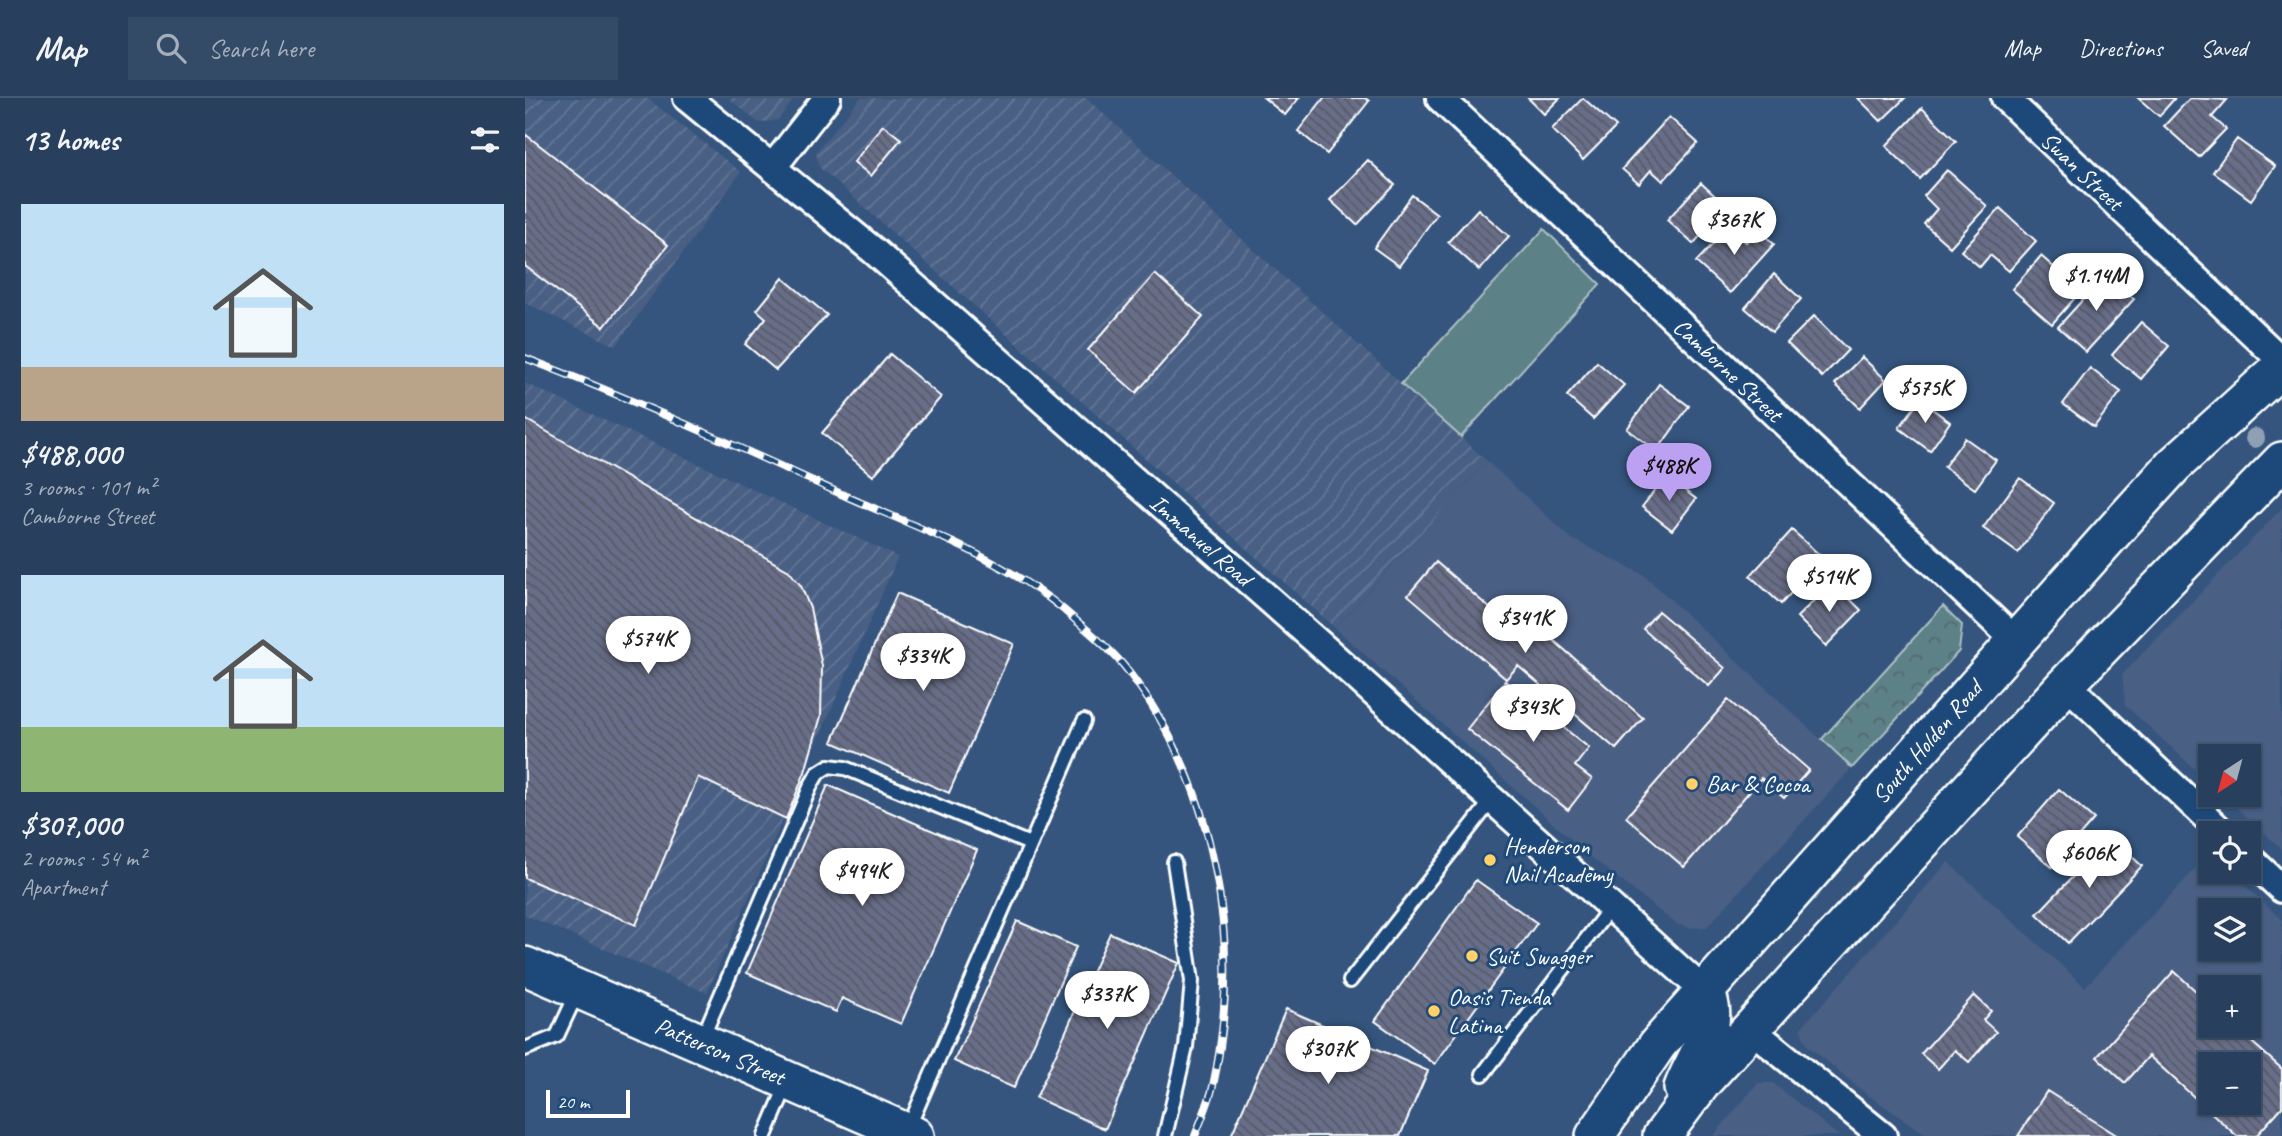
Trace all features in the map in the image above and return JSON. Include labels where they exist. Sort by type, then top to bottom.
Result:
[{"type":"main road","name":"South Holden Road","points":[[1595,1136],[1651,1053],[2016,641],[2174,465],[2282,367]]},
{"type":"main road","points":[[1667,1127],[2066,684],[2282,461]]},
{"type":"main road","name":"Patterson Street","points":[[525,966],[911,1134]]},
{"type":"main road","points":[[1667,1127],[1711,1020],[1712,1005],[1705,992]]},
{"type":"street","name":"Immanuel Road","points":[[687,98],[773,167],[1279,609],[1705,992]]},
{"type":"street","points":[[773,167],[827,98]]},
{"type":"street","name":"Camborne Street","points":[[1440,98],[2016,641]]},
{"type":"street","name":"Swan Street","points":[[2004,98],[2282,361]]},
{"type":"street","points":[[2066,684],[2210,821]]},
{"type":"street","points":[[2261,869],[2282,888]]},
{"type":"street","points":[[1752,1030],[1883,1136]]},
{"type":"lane","points":[[911,1134],[1030,844],[1084,721]]},
{"type":"lane","points":[[701,1043],[811,785],[818,774],[829,766],[845,768],[1030,844]]},
{"type":"lane","points":[[1350,981],[1492,800]]},
{"type":"lane","points":[[1165,1136],[1185,1047],[1192,981],[1174,862]]},
{"type":"lane","points":[[1483,1074],[1611,907]]},
{"type":"lane","points":[[525,1049],[557,1036],[578,989]]},
{"type":"lane","points":[[765,1136],[789,1081]]},
{"type":"shaded area","points":[[525,98],[647,98],[741,172],[616,346],[525,303]]},
{"type":"shaded area","points":[[728,98],[795,98],[778,120],[759,123]]},
{"type":"shaded area","points":[[860,98],[1086,98],[1487,461],[1335,628],[819,167],[816,152]]},
{"type":"shaded area","points":[[525,383],[898,557],[707,993],[525,915]]},
{"type":"shaded area","points":[[1487,461],[1572,539],[1644,575],[1852,768],[1707,927],[1691,928],[1676,924],[1592,858],[1335,628]]},
{"type":"shaded area","points":[[2282,508],[2282,849],[2261,830],[2261,821],[2251,821],[2235,807],[2261,807],[2261,744],[2198,744],[2198,772],[2125,705],[2122,675]]},
{"type":"shaded area","points":[[1948,862],[2085,987],[2198,866],[2198,884],[2243,884],[2258,898],[2198,898],[2198,961],[2261,961],[2261,901],[2282,920],[2282,1136],[1928,1136],[1865,1093],[1808,1046],[1800,1029]]},
{"type":"shaded area","points":[[1758,1083],[1773,1083],[1839,1136],[1713,1136]]},
{"type":"green space","points":[[1544,229],[1600,284],[1461,437],[1401,384]]},
{"type":"green space","points":[[1943,606],[1962,625],[1959,651],[1852,768],[1822,739]]},
{"type":"building","points":[[1264,98],[1299,98],[1285,115]]},
{"type":"building","points":[[1324,98],[1365,98],[1369,101],[1327,154],[1298,131]]},
{"type":"building","points":[[1528,98],[1560,98],[1544,114]]},
{"type":"building","points":[[1583,98],[1616,127],[1583,160],[1552,129]]},
{"type":"building","points":[[1858,98],[1905,98],[1881,121]]},
{"type":"building","points":[[2138,98],[2175,98],[2159,116]]},
{"type":"building","points":[[2190,98],[2227,100],[2212,117],[2226,129],[2199,157],[2164,126]]},
{"type":"building","points":[[1922,108],[1956,141],[1920,179],[1886,146]]},
{"type":"building","points":[[1669,117],[1698,143],[1663,181],[1651,170],[1639,184],[1622,169]]},
{"type":"building","points":[[883,125],[901,139],[871,176],[854,162]]},
{"type":"building","points":[[525,134],[668,245],[604,327],[525,266]]},
{"type":"building","points":[[2237,139],[2275,166],[2251,200],[2213,172]]},
{"type":"building","points":[[1368,160],[1395,185],[1357,225],[1330,200]]},
{"type":"building","points":[[1947,170],[1987,206],[1950,247],[1924,224],[1937,209],[1924,196]]},
{"type":"building","points":[[1701,183],[1727,207],[1693,244],[1667,220]]},
{"type":"building","points":[[1412,195],[1437,214],[1399,266],[1374,248]]},
{"type":"building","points":[[2000,208],[2036,241],[2009,271],[1990,255],[1980,267],[1961,251]]},
{"type":"building","points":[[1478,209],[1509,236],[1479,270],[1448,242]]},
{"type":"building","points":[[1729,227],[1746,242],[1758,229],[1774,244],[1730,293],[1696,262]]},
{"type":"building","points":[[2041,256],[2081,291],[2052,324],[2012,289]]},
{"type":"building","points":[[1155,274],[1203,317],[1136,393],[1088,350]]},
{"type":"building","points":[[1774,274],[1801,299],[1772,332],[1745,308]]},
{"type":"building","points":[[2106,274],[2134,299],[2086,352],[2058,327]]},
{"type":"building","points":[[783,278],[827,315],[776,370],[745,344],[766,318],[757,310]]},
{"type":"building","points":[[1814,316],[1848,350],[1822,377],[1787,343]]},
{"type":"building","points":[[2141,322],[2169,346],[2141,379],[2112,355]]},
{"type":"building","points":[[890,354],[941,397],[873,476],[822,433]]},
{"type":"building","points":[[1862,357],[1886,380],[1860,408],[1835,384]]},
{"type":"building","points":[[1597,362],[1624,385],[1593,419],[1567,396]]},
{"type":"building","points":[[2090,368],[2121,392],[2094,427],[2063,404]]},
{"type":"building","points":[[1659,384],[1689,406],[1657,451],[1627,429]]},
{"type":"building","points":[[1920,400],[1950,422],[1930,451],[1899,428]]},
{"type":"building","points":[[525,419],[789,571],[801,586],[810,608],[822,666],[821,716],[805,772],[786,819],[698,777],[636,925],[525,878]]},
{"type":"building","points":[[1965,438],[1996,460],[1975,489],[1944,467]]},
{"type":"building","points":[[1666,476],[1696,499],[1672,530],[1642,507]]},
{"type":"building","points":[[2020,478],[2054,503],[2018,553],[1983,528]]},
{"type":"building","points":[[1792,530],[1823,558],[1781,604],[1750,576]]},
{"type":"building","points":[[1436,562],[1533,645],[1544,632],[1643,718],[1616,749],[1518,666],[1506,679],[1408,595]]},
{"type":"building","points":[[1833,582],[1861,610],[1826,646],[1797,617]]},
{"type":"building","points":[[897,593],[1014,644],[949,793],[832,742]]},
{"type":"building","points":[[1658,611],[1725,668],[1709,686],[1643,629]]},
{"type":"building","points":[[1505,681],[1589,748],[1575,766],[1592,779],[1568,810],[1467,729]]},
{"type":"building","points":[[1728,700],[1809,770],[1784,798],[1761,778],[1684,867],[1626,817]]},
{"type":"building","points":[[828,785],[977,850],[901,1024],[842,998],[836,1012],[747,973]]},
{"type":"building","points":[[2059,789],[2094,819],[2052,867],[2017,837]]},
{"type":"building","points":[[2111,837],[2142,866],[2068,943],[2037,914]]},
{"type":"building","points":[[1476,880],[1537,923],[1435,1064],[1375,1021]]},
{"type":"building","points":[[1017,921],[1076,947],[1014,1088],[954,1061]]},
{"type":"building","points":[[1110,933],[1179,963],[1105,1129],[1036,1098]]},
{"type":"building","points":[[2174,971],[2198,993],[2198,1038],[2247,1038],[2282,1069],[2282,1107],[2256,1136],[2237,1136],[2214,1115],[2261,1115],[2261,1052],[2198,1052],[2198,1101],[2149,1056],[2125,1083],[2097,1057]]},
{"type":"building","points":[[1974,995],[1991,1011],[1983,1020],[1996,1032],[1969,1062],[1955,1050],[1938,1069],[1921,1054]]},
{"type":"building","points":[[1286,1009],[1428,1071],[1400,1136],[1231,1136]]},
{"type":"building","points":[[2047,1091],[2118,1136],[2018,1136]]},
{"type":"railway","points":[[525,358],[689,425],[961,546],[1015,575],[1040,592],[1118,659],[1156,712],[1181,761],[1201,812],[1215,866],[1223,921],[1225,977],[1222,1032],[1213,1086],[1195,1136]]},
{"type":"place","name":"Bar & Cocoa","points":[[1692,784]]},
{"type":"place","name":"Henderson Nail Academy","points":[[1490,860]]},
{"type":"place","name":"Suit Swagger","points":[[1472,956]]},
{"type":"place","name":"Oasis Tienda Latina","points":[[1434,1011]]}]
